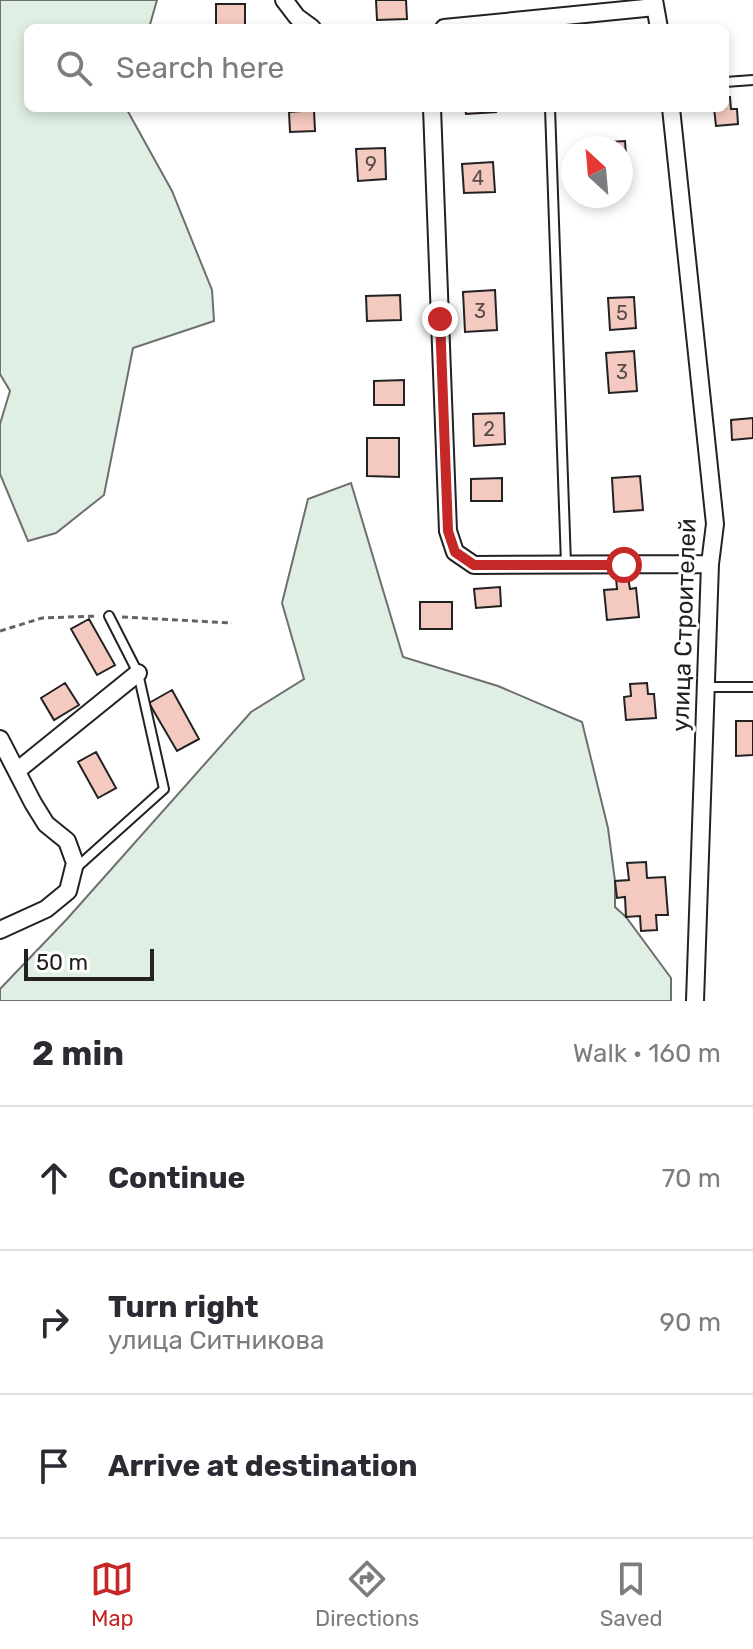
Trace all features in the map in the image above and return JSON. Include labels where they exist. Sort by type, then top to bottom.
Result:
[{"type":"street","points":[[284,0],[307,24]]},
{"type":"street","points":[[526,24],[654,4],[658,24]]},
{"type":"street","points":[[432,112],[448,531],[455,552],[474,565],[710,564]]},
{"type":"street","name":"улица Строителей","points":[[671,112],[715,524],[710,564],[695,1001]]},
{"type":"street","points":[[18,770],[138,673]]},
{"type":"street","points":[[0,739],[46,824],[67,841],[75,863],[68,891],[46,909],[0,930]]},
{"type":"lane","points":[[729,82],[753,80]]},
{"type":"lane","points":[[550,112],[566,565]]},
{"type":"lane","points":[[73,871],[164,789],[138,673],[109,616]]},
{"type":"lane","points":[[706,687],[753,687]]},
{"type":"green space","points":[[0,0],[157,0],[150,24],[24,24],[24,112],[128,112],[172,191],[212,290],[214,321],[133,348],[104,495],[56,533],[28,541],[0,474],[0,424],[10,391],[0,374]]},
{"type":"green space","points":[[351,483],[403,657],[498,686],[582,722],[608,828],[615,907],[626,917],[671,978],[671,1001],[0,1001],[0,989],[67,919],[251,712],[304,679],[282,603],[308,499]]},
{"type":"building","points":[[376,0],[406,0],[407,19],[377,20]]},
{"type":"building","points":[[216,4],[245,4],[245,24],[216,24]]},
{"type":"building","points":[[729,97],[731,109],[737,109],[738,124],[716,126],[714,112],[729,112]]},
{"type":"building","points":[[289,112],[314,112],[315,131],[290,132]]},
{"type":"building","points":[[385,148],[386,179],[358,181],[356,149]]},
{"type":"building","points":[[493,162],[495,192],[464,193],[462,164]]},
{"type":"building","points":[[495,290],[497,330],[465,332],[463,292]]},
{"type":"building","points":[[400,295],[401,320],[367,321],[366,296]]},
{"type":"building","points":[[634,297],[636,328],[610,330],[608,298]]},
{"type":"building","points":[[634,351],[637,391],[609,393],[606,353]]},
{"type":"building","points":[[404,380],[404,405],[374,405],[374,381]]},
{"type":"building","points":[[504,413],[505,444],[474,446],[473,414]]},
{"type":"building","points":[[753,418],[753,438],[732,440],[731,420]]},
{"type":"building","points":[[367,438],[399,438],[399,477],[367,476]]},
{"type":"building","points":[[640,476],[643,510],[614,512],[612,478]]},
{"type":"building","points":[[502,478],[502,501],[471,501],[471,479]]},
{"type":"building","points":[[628,577],[630,589],[636,588],[639,617],[607,620],[604,590],[617,589],[616,578]]},
{"type":"building","points":[[500,587],[501,606],[476,608],[474,589]]},
{"type":"building","points":[[420,602],[452,602],[452,629],[420,629]]},
{"type":"building","points":[[89,619],[115,665],[97,675],[71,629]]},
{"type":"building","points":[[65,683],[79,705],[54,720],[41,698]]},
{"type":"building","points":[[647,683],[648,694],[654,694],[656,718],[626,720],[624,697],[631,696],[630,684]]},
{"type":"building","points":[[172,690],[199,739],[177,751],[149,703]]},
{"type":"building","points":[[736,721],[753,721],[753,755],[736,756]]},
{"type":"building","points":[[96,752],[116,788],[98,798],[78,762]]},
{"type":"building","points":[[646,862],[647,878],[665,877],[668,915],[656,915],[657,930],[641,931],[640,916],[626,917],[625,897],[617,898],[615,881],[629,880],[627,863]]},
{"type":"route","points":[[440,319],[448,531],[455,552],[474,565],[624,565]]}]
